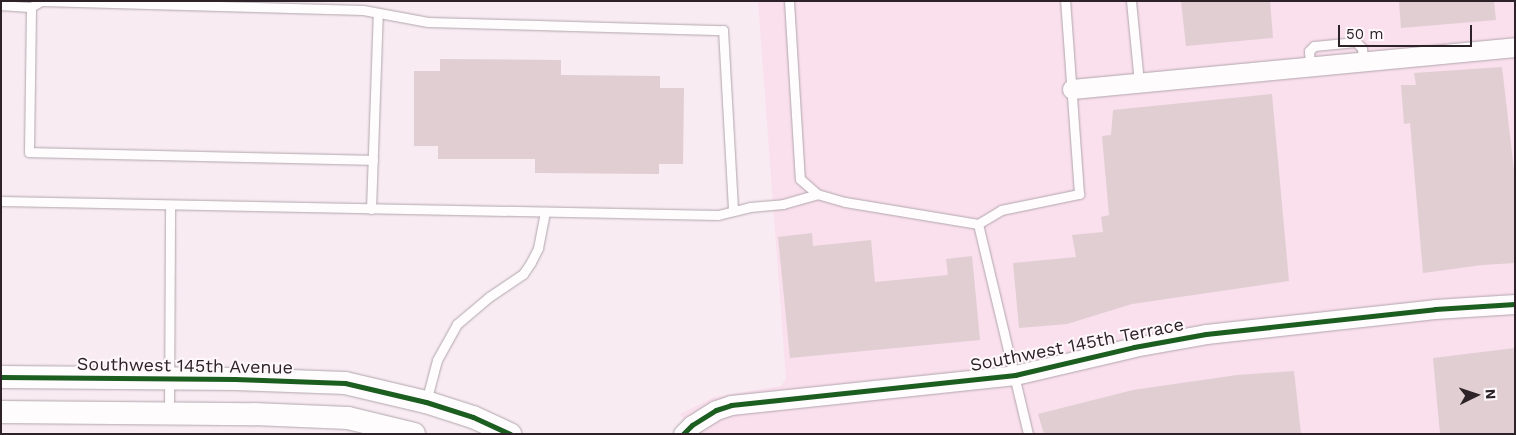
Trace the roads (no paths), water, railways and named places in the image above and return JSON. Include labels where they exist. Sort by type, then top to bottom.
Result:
[{"type":"street","points":[[1072,89],[1515,46]]},
{"type":"street","name":"Southwest 145th Terrace","points":[[683,434],[692,425],[716,410],[731,405],[1014,375],[1125,349],[1206,334],[1435,309],[1515,304]]},
{"type":"street","name":"Southwest 145th Avenue","points":[[1,377],[169,378],[345,383],[426,402],[473,417],[510,434]]},
{"type":"street","points":[[1,412],[169,413],[348,418],[414,434]]},
{"type":"lane","points":[[1,6],[31,6],[41,1],[363,10],[428,22],[723,30],[733,211]]},
{"type":"lane","points":[[789,1],[800,179],[817,194],[845,202],[978,224],[1001,210],[1079,194],[1065,1]]},
{"type":"lane","points":[[1131,1],[1139,82]]},
{"type":"lane","points":[[31,6],[29,152],[373,160]]},
{"type":"lane","points":[[371,209],[378,12]]},
{"type":"lane","points":[[1,201],[170,206],[718,215],[783,204],[817,194]]},
{"type":"lane","points":[[169,413],[170,206]]},
{"type":"lane","points":[[426,402],[437,360],[457,324],[483,301],[523,274],[531,262],[538,248],[544,212]]},
{"type":"lane","points":[[978,224],[1028,434]]}]
